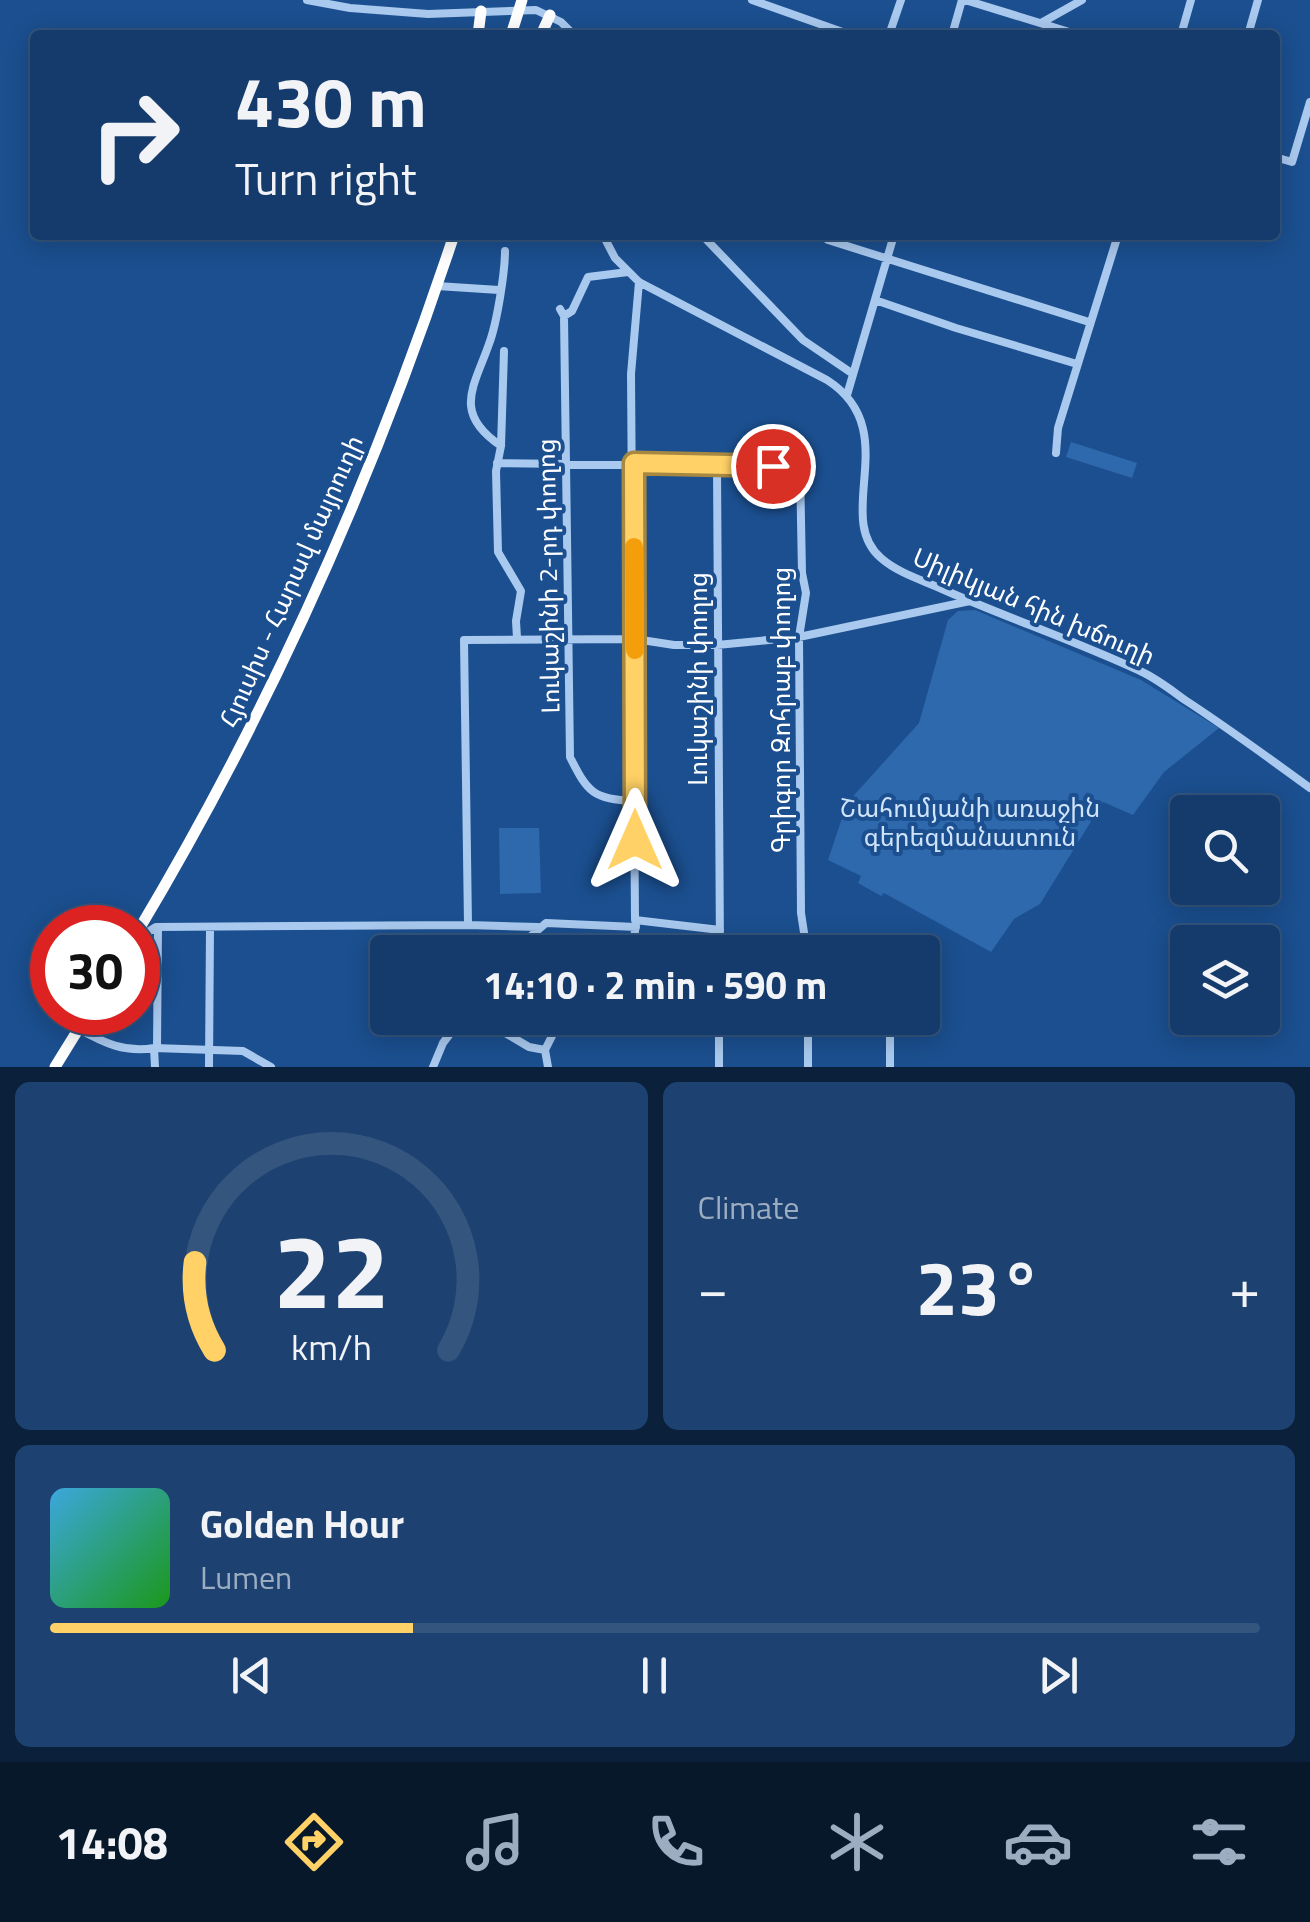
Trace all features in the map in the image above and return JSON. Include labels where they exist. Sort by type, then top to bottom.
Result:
[{"type":"highway","points":[[516,30],[526,0]]},
{"type":"highway","points":[[478,30],[480,11]]},
{"type":"highway","points":[[544,30],[550,15]]},
{"type":"highway","name":"Հյուսիս - Հարավ մայրուղի","points":[[149,905],[302,604],[371,443],[444,240]]},
{"type":"highway","name":"Հյուսիս - Հարավ մայրուղի","points":[[153,905],[245,738],[312,596],[377,447],[452,240]]},
{"type":"highway","points":[[51,1067],[68,1035]]},
{"type":"highway","points":[[51,1067],[74,1035]]},
{"type":"street","points":[[307,0],[350,8],[428,14],[511,9],[550,15],[568,30]]},
{"type":"street","points":[[752,0],[837,30]]},
{"type":"street","points":[[891,30],[901,0]]},
{"type":"street","points":[[954,30],[964,0],[1063,30]]},
{"type":"street","points":[[1040,23],[1082,0]]},
{"type":"street","points":[[1182,30],[1191,0]]},
{"type":"street","points":[[1249,30],[1258,0]]},
{"type":"street","points":[[1280,158],[1292,162],[1310,102]]},
{"type":"street","points":[[606,240],[615,258],[639,282],[826,380],[847,395],[893,240]]},
{"type":"street","points":[[707,240],[803,340],[853,374]]},
{"type":"street","points":[[828,240],[1089,322]]},
{"type":"street","points":[[1056,453],[1058,428],[1116,240]]},
{"type":"street","points":[[501,446],[480,432],[470,400],[476,370],[489,344],[506,250]]},
{"type":"street","name":"Լուկաշինի 2-րդ փողոց","points":[[628,272],[588,277],[572,311],[562,312],[570,756],[584,786],[603,800],[634,801]]},
{"type":"street","points":[[634,935],[631,374],[639,282]]},
{"type":"street","points":[[437,286],[499,290]]},
{"type":"street","points":[[875,300],[1077,364]]},
{"type":"street","points":[[504,351],[497,463],[498,552],[521,591],[516,620],[518,638]]},
{"type":"street","name":"Սիլիկյան հին խճուղի","points":[[847,395],[856,406],[863,428],[867,465],[864,526],[872,550],[895,568],[1145,673],[1310,788]]},
{"type":"street","points":[[497,463],[717,465]]},
{"type":"street","name":"Գրիգոր Զոհրաբ փողոց","points":[[717,465],[800,467],[802,573],[806,594],[799,636],[804,935]]},
{"type":"street","name":"Լուկաշինի փողոց","points":[[717,465],[720,935]]},
{"type":"street","points":[[468,924],[464,640],[635,639],[674,645],[717,644],[799,636],[970,601]]},
{"type":"street","points":[[156,905],[159,896]]},
{"type":"street","points":[[160,928],[468,924],[538,928],[553,922],[720,930]]},
{"type":"street","points":[[209,1067],[210,928]]},
{"type":"street","points":[[533,935],[538,928]]},
{"type":"street","points":[[91,1035],[133,1052],[156,1048],[243,1051],[259,1064],[271,1067]]},
{"type":"street","points":[[154,1067],[156,1035]]},
{"type":"street","points":[[432,1067],[450,1035]]},
{"type":"street","points":[[509,1035],[529,1047],[545,1050]]},
{"type":"street","points":[[548,1067],[545,1050],[553,1035]]},
{"type":"street","points":[[719,1067],[720,1035]]},
{"type":"street","points":[[808,1035],[808,1067]]},
{"type":"street","points":[[890,1035],[890,1067]]},
{"type":"green space","points":[[1071,442],[1137,463],[1132,478],[1066,457]]},
{"type":"green space","name":"Շահումյանի առաջին գերեզմանատուն","points":[[975,610],[1141,680],[1219,728],[1164,772],[1133,815],[1103,802],[1040,904],[1014,919],[991,952],[884,893],[881,896],[858,883],[861,876],[828,860],[847,803],[919,723],[948,620],[958,611]]},
{"type":"green space","points":[[499,828],[539,828],[541,893],[500,894]]},
{"type":"slow traffic","points":[[634,547],[635,650]]},
{"type":"route","points":[[635,840],[634,463],[773,466]]}]
